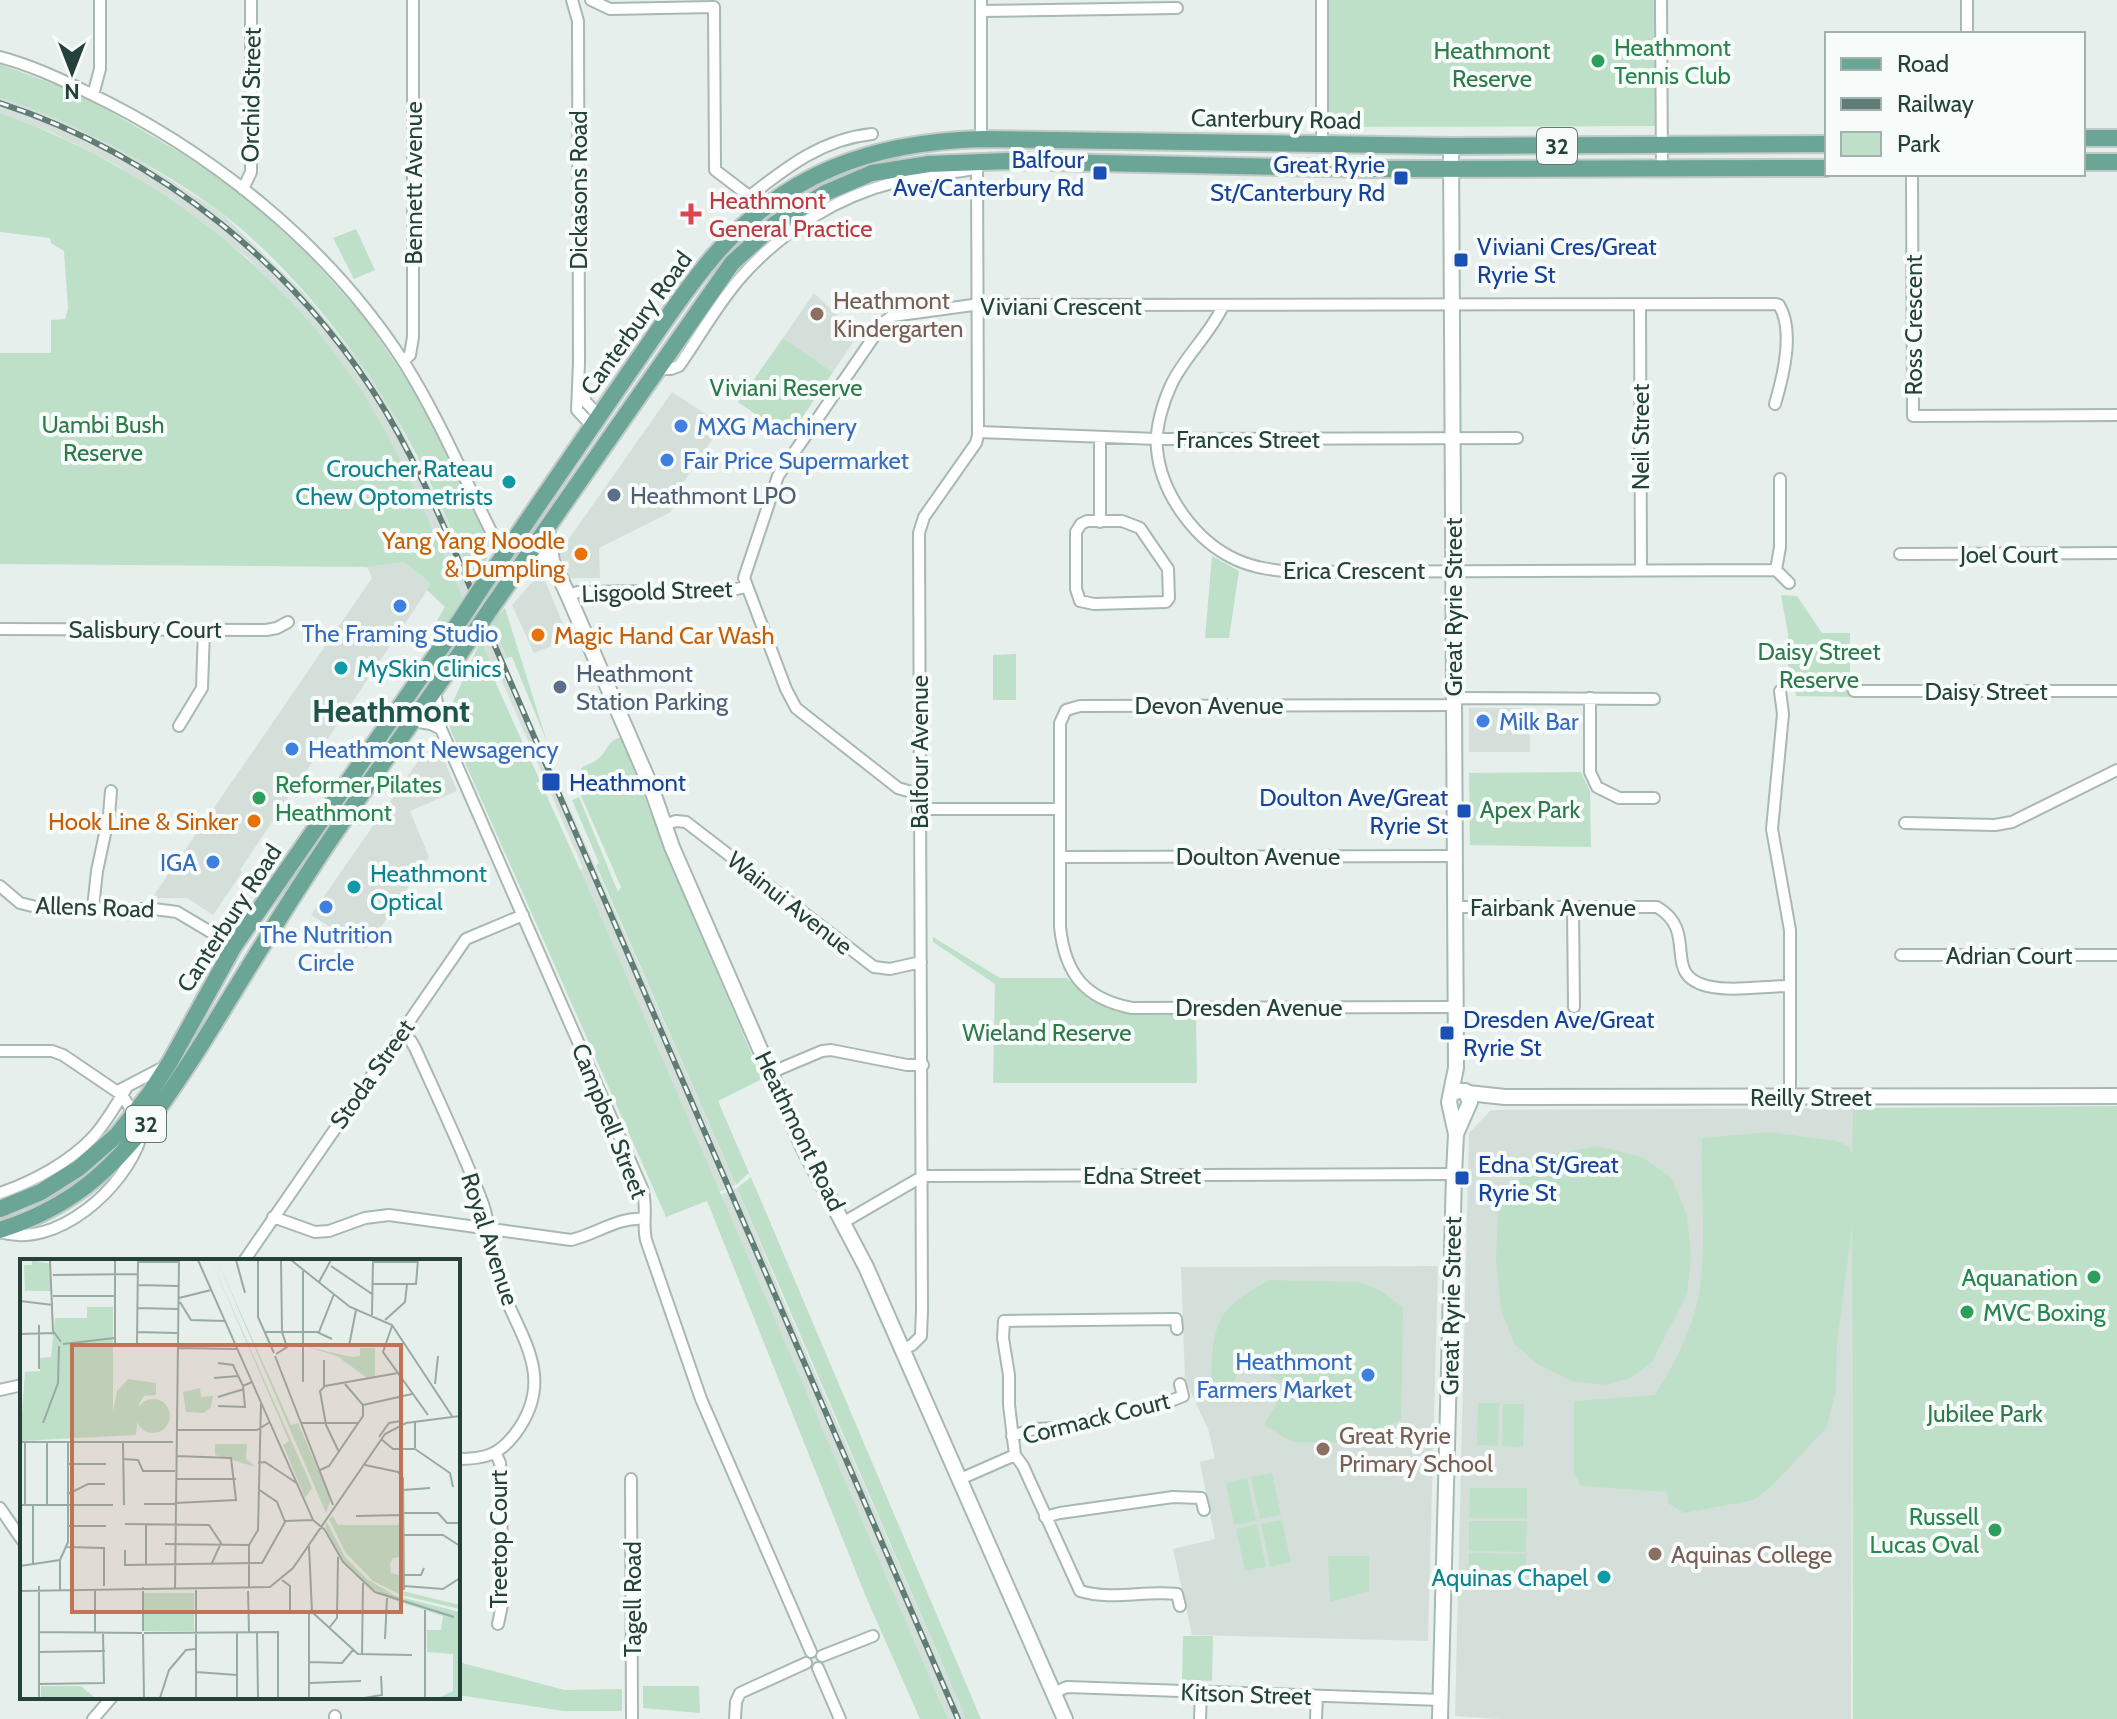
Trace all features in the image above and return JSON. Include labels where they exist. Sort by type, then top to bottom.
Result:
[{"type":"main road","points":[[2085,138],[2117,138]]},
{"type":"main road","name":"Canterbury Road","points":[[0,1231],[48,1210],[87,1186],[115,1160],[234,946],[596,421],[711,260],[765,208],[824,172],[880,150],[918,143],[981,139],[1451,146],[1825,144]]},
{"type":"main road","points":[[1300,167],[1315,158],[1322,143]]},
{"type":"main road","points":[[1322,143],[1327,154],[1335,160],[1370,169]]},
{"type":"main road","name":"Canterbury Road","points":[[0,1209],[25,1200],[65,1178],[138,1123],[190,1061],[304,879],[547,529],[618,437],[656,369],[732,263],[776,223],[825,193],[872,173],[910,166],[977,165],[1008,161],[1370,169],[1825,168]]},
{"type":"main road","points":[[2085,162],[2117,162]]},
{"type":"main road","points":[[596,421],[618,437]]},
{"type":"main road","points":[[439,651],[450,647],[461,653]]},
{"type":"main road","points":[[333,804],[349,816]]},
{"type":"main road","points":[[234,946],[255,958]]},
{"type":"street","points":[[93,95],[100,69],[100,0]]},
{"type":"street","name":"Orchid Street","points":[[243,189],[251,172],[251,0]]},
{"type":"street","name":"Bennett Avenue","points":[[403,361],[410,355],[413,337],[413,0]]},
{"type":"street","points":[[574,3],[589,0],[610,9],[714,4],[715,170],[765,208]]},
{"type":"street","points":[[1322,0],[1322,143]]},
{"type":"street","points":[[1661,0],[1662,169]]},
{"type":"street","points":[[1967,0],[1967,32]]},
{"type":"street","name":"Dickasons Road","points":[[574,3],[578,21],[579,382],[581,406],[596,421]]},
{"type":"street","points":[[981,139],[981,5],[1177,8]]},
{"type":"street","points":[[0,57],[31,65],[166,133],[285,223],[342,283],[403,361],[451,445],[490,531],[510,546],[554,566]]},
{"type":"street","points":[[750,196],[785,167],[810,152],[851,136],[872,134]]},
{"type":"street","name":"Great Ryrie Street","points":[[1440,1719],[1454,1174],[1461,1100],[1456,1068],[1451,146]]},
{"type":"street","name":"Balfour Avenue","points":[[902,1350],[921,1336],[923,1065],[918,809],[919,529],[924,517],[976,443],[979,432],[977,165]]},
{"type":"street","name":"Ross Crescent","points":[[1912,176],[1913,416],[2117,415]]},
{"type":"street","name":"Neil Street","points":[[1640,305],[1641,569]]},
{"type":"street","name":"Viviani Crescent","points":[[746,587],[745,569],[778,476],[884,322],[905,313],[979,306],[1779,305],[1784,314],[1786,350],[1775,404]]},
{"type":"street","name":"Erica Crescent","points":[[1223,306],[1214,325],[1172,383],[1157,439],[1166,481],[1184,515],[1200,534],[1236,560],[1261,568],[1292,572],[1776,570]]},
{"type":"street","name":"Frances Street","points":[[979,432],[1157,439],[1517,438]]},
{"type":"street","points":[[1100,437],[1100,522]]},
{"type":"street","points":[[1780,479],[1780,547],[1776,570],[1789,583]]},
{"type":"street","points":[[1084,522],[1100,522],[1129,523],[1145,534],[1169,571],[1169,598],[1166,602],[1094,604],[1078,599],[1076,532],[1084,522]]},
{"type":"street","name":"Heathmont Road","points":[[547,529],[554,566],[651,787],[664,825],[770,1073],[805,1151],[844,1222],[1065,1719]]},
{"type":"street","name":"Joel Court","points":[[1900,554],[2117,553]]},
{"type":"street","points":[[746,587],[796,708],[898,788],[918,794]]},
{"type":"street","name":"Lisgoold Street","points":[[568,595],[578,592],[731,590],[746,587]]},
{"type":"street","name":"Salisbury Court","points":[[0,629],[266,630],[288,622]]},
{"type":"street","points":[[179,726],[202,688],[204,629]]},
{"type":"street","name":"Campbell Street","points":[[435,691],[441,729],[642,1188],[646,1206],[646,1240],[701,1399],[817,1654]]},
{"type":"street","points":[[1780,691],[1783,714],[1772,829],[1790,930],[1790,1098]]},
{"type":"street","name":"Daisy Street","points":[[1854,691],[2117,691]]},
{"type":"street","points":[[1590,698],[1590,772],[1597,787],[1619,798],[1654,798]]},
{"type":"street","points":[[1454,701],[1654,699]]},
{"type":"street","name":"Devon Avenue","points":[[1060,809],[1060,723],[1063,713],[1072,707],[1454,701]]},
{"type":"street","points":[[413,721],[441,729]]},
{"type":"street","points":[[1905,823],[1995,825],[2012,822],[2117,770]]},
{"type":"street","points":[[93,908],[111,791]]},
{"type":"street","points":[[918,809],[1060,809],[1061,857]]},
{"type":"street","name":"Wainui Avenue","points":[[664,825],[686,822],[874,967],[890,969],[921,962]]},
{"type":"street","name":"Doulton Avenue","points":[[1061,857],[1456,856]]},
{"type":"street","name":"Dresden Avenue","points":[[1061,857],[1061,935],[1066,958],[1074,974],[1092,994],[1107,1002],[1132,1008],[1456,1007]]},
{"type":"street","name":"Allens Road","points":[[0,886],[20,903],[36,907],[177,912],[234,946]]},
{"type":"street","name":"Fairbank Avenue","points":[[1455,907],[1657,907],[1672,918],[1679,930],[1681,963],[1694,981],[1716,988],[1789,986]]},
{"type":"street","points":[[1573,908],[1574,1007]]},
{"type":"street","name":"Stoda Street","points":[[245,1259],[466,939],[523,915]]},
{"type":"street","name":"Adrian Court","points":[[1901,955],[2117,955]]},
{"type":"street","name":"Royal Avenue","points":[[400,1034],[415,1048],[483,1204],[497,1276],[525,1341],[535,1381],[535,1392],[524,1422],[496,1454]]},
{"type":"street","points":[[770,1073],[831,1050],[907,1065],[923,1065]]},
{"type":"street","points":[[0,1051],[52,1051],[63,1055],[121,1092],[138,1123]]},
{"type":"street","points":[[0,1193],[41,1175],[86,1145],[106,1121],[121,1092],[170,1062]]},
{"type":"street","name":"Reilly Street","points":[[1461,1100],[1505,1097],[2117,1096]]},
{"type":"street","name":"Edna Street","points":[[844,1222],[923,1176],[1454,1174]]},
{"type":"street","points":[[273,1217],[315,1232],[329,1231],[365,1218],[389,1215],[571,1240],[587,1237],[629,1219],[644,1219]]},
{"type":"street","points":[[1012,1436],[1004,1321],[1176,1319]]},
{"type":"street","name":"Cormack Court","points":[[1180,1384],[1183,1396],[1168,1402],[1012,1436],[1015,1455],[1023,1466],[1080,1591],[1110,1597],[1177,1594],[1180,1606]]},
{"type":"street","points":[[0,1390],[20,1385]]},
{"type":"street","points":[[460,1459],[481,1459],[496,1454]]},
{"type":"street","name":"Treetop Court","points":[[496,1454],[501,1471],[502,1605],[498,1624]]},
{"type":"street","points":[[958,1480],[1015,1455]]},
{"type":"street","name":"Tagell Road","points":[[631,1479],[632,1719]]},
{"type":"street","points":[[1045,1517],[1201,1492],[1204,1510]]},
{"type":"street","points":[[0,1508],[20,1537]]},
{"type":"street","points":[[806,1663],[807,1655],[873,1636]]},
{"type":"street","points":[[806,1663],[812,1669],[818,1668],[822,1664],[817,1654]]},
{"type":"street","points":[[735,1719],[740,1693],[806,1663]]},
{"type":"street","points":[[818,1668],[840,1719]]},
{"type":"street","name":"Kitson Street","points":[[1053,1693],[1067,1687],[1441,1700]]},
{"type":"street","points":[[1200,1719],[1201,1692]]},
{"type":"street","points":[[1316,1719],[1317,1696]]},
{"type":"street","points":[[93,1719],[110,1699]]},
{"type":"shaded area","points":[[0,98],[35,108],[131,155],[220,212],[303,292],[357,358],[392,410],[474,582],[463,598],[400,460],[361,391],[334,353],[287,298],[248,258],[178,205],[118,166],[53,133],[0,113]]},
{"type":"shaded area","name":"Heathmont Kindergarten","points":[[814,293],[858,335],[833,372],[783,338]]},
{"type":"shaded area","points":[[672,392],[722,425],[681,486],[671,512],[599,548],[600,578],[570,578],[559,553]]},
{"type":"shaded area","points":[[404,562],[432,583],[213,915],[187,898],[152,898],[372,578],[367,567]]},
{"type":"shaded area","points":[[537,577],[544,578],[569,639],[534,653],[512,605]]},
{"type":"shaded area","points":[[492,622],[507,658],[504,660],[736,1185],[719,1192],[580,870],[583,868],[495,665],[492,666],[481,640]]},
{"type":"shaded area","points":[[1469,708],[1529,708],[1530,752],[1469,752]]},
{"type":"shaded area","points":[[432,741],[436,741],[457,791],[410,811],[429,857],[366,949],[311,915]]},
{"type":"shaded area","name":"Aquinas College","points":[[1853,1108],[1851,1719],[1500,1719],[1455,1716],[1469,1133],[1491,1110]]},
{"type":"shaded area","points":[[737,1188],[966,1719],[948,1719],[720,1195]]},
{"type":"shaded area","name":"Great Ryrie Primary School","points":[[1438,1266],[1428,1641],[1192,1635],[1173,1549],[1215,1539],[1200,1462],[1215,1458],[1208,1429],[1185,1380],[1181,1267]]},
{"type":"green space","name":"Heathmont Reserve","points":[[1326,0],[1656,0],[1657,126],[1329,127]]},
{"type":"green space","points":[[0,64],[82,95],[181,153],[238,190],[312,259],[364,317],[416,393],[448,450],[490,546],[486,563],[474,582],[425,471],[390,408],[335,328],[291,277],[244,231],[173,180],[68,124],[0,98]]},
{"type":"green space","name":"Uambi Bush Reserve","points":[[0,113],[53,134],[155,189],[248,260],[327,343],[361,390],[390,440],[463,598],[444,627],[436,622],[445,607],[427,590],[431,583],[404,562],[367,567],[0,564],[0,353],[51,353],[51,320],[65,319],[68,308],[64,251],[51,243],[50,238],[0,232]]},
{"type":"green space","points":[[356,229],[375,270],[354,279],[333,238]]},
{"type":"green space","name":"Viviani Reserve","points":[[783,338],[833,372],[789,437],[738,402]]},
{"type":"green space","points":[[1212,556],[1239,571],[1229,638],[1205,638]]},
{"type":"green space","name":"Daisy Street Reserve","points":[[1781,595],[1797,596],[1822,633],[1850,633],[1850,697],[1796,696],[1795,683],[1788,676],[1788,634]]},
{"type":"green space","points":[[505,608],[547,742],[512,657],[507,658],[492,622]]},
{"type":"green space","points":[[481,640],[492,666],[489,668],[540,781],[536,783],[542,795],[546,794],[591,894],[948,1719],[920,1719],[866,1597],[707,1201],[666,1217],[451,731],[447,715]]},
{"type":"green space","points":[[1016,654],[1016,700],[993,700],[993,655]]},
{"type":"green space","points":[[621,737],[762,1079],[718,1101],[749,1173],[736,1185],[596,865],[599,863],[572,800],[579,797],[618,892],[621,887],[579,791],[579,773]]},
{"type":"green space","name":"Apex Park","points":[[1581,772],[1590,791],[1591,847],[1470,845],[1469,773]]},
{"type":"green space","name":"Wieland Reserve","points":[[933,937],[1000,978],[1067,978],[1097,1003],[1128,1014],[1196,1015],[1197,1083],[993,1083],[995,984],[933,942]]},
{"type":"green space","name":"Jubilee Park","points":[[2117,1106],[2117,1719],[1853,1719],[1852,1226],[1837,1344],[1836,1389],[1827,1427],[1770,1488],[1754,1500],[1684,1513],[1668,1503],[1667,1492],[1581,1486],[1574,1473],[1574,1401],[1655,1395],[1678,1354],[1695,1311],[1702,1271],[1702,1138],[1769,1132],[1837,1141],[1848,1146],[1852,1154],[1853,1108]]},
{"type":"green space","points":[[1597,1146],[1642,1157],[1671,1177],[1687,1215],[1691,1257],[1687,1294],[1652,1362],[1631,1378],[1603,1385],[1571,1381],[1539,1365],[1514,1344],[1501,1309],[1496,1261],[1498,1210],[1511,1188],[1530,1169],[1559,1153]]},
{"type":"green space","points":[[751,1177],[981,1719],[966,1719],[737,1188]]},
{"type":"green space","points":[[1269,1280],[1358,1282],[1381,1291],[1403,1308],[1401,1420],[1347,1443],[1292,1442],[1264,1425],[1287,1386],[1246,1361],[1224,1397],[1211,1392],[1213,1346],[1220,1321],[1235,1302]]},
{"type":"green space","points":[[1478,1403],[1499,1403],[1498,1446],[1477,1445]]},
{"type":"green space","points":[[1503,1404],[1524,1404],[1523,1447],[1502,1446]]},
{"type":"green space","points":[[1272,1473],[1281,1515],[1260,1519],[1251,1477]]},
{"type":"green space","points":[[1247,1478],[1256,1521],[1234,1525],[1226,1483]]},
{"type":"green space","points":[[1470,1488],[1527,1488],[1527,1518],[1469,1518]]},
{"type":"green space","points":[[1282,1520],[1291,1562],[1270,1567],[1261,1524]]},
{"type":"green space","points":[[1469,1521],[1527,1521],[1526,1552],[1469,1551]]},
{"type":"green space","points":[[1257,1524],[1266,1567],[1245,1571],[1236,1529]]},
{"type":"green space","points":[[1469,1553],[1526,1554],[1526,1584],[1468,1584]]},
{"type":"green space","points":[[1328,1556],[1369,1556],[1369,1591],[1330,1602]]},
{"type":"green space","points":[[1183,1636],[1213,1636],[1212,1681],[1182,1680]]},
{"type":"green space","points":[[460,1663],[565,1690],[622,1689],[622,1711],[563,1711],[460,1695]]},
{"type":"green space","points":[[643,1686],[699,1686],[700,1713],[643,1708]]},
{"type":"railway","points":[[0,103],[59,125],[115,153],[169,186],[220,223],[268,265],[312,311],[351,360],[386,412],[447,534],[958,1719]]},
{"type":"place","name":"Heathmont Tennis Club","points":[[1598,61]]},
{"type":"place","name":"Balfour Ave/Canterbury Rd","points":[[1100,173]]},
{"type":"place","name":"Great Ryrie St/Canterbury Rd","points":[[1401,178]]},
{"type":"place","name":"Heathmont General Practice","points":[[691,214]]},
{"type":"place","name":"Viviani Cres/Great Ryrie St","points":[[1461,260]]},
{"type":"place","name":"Heathmont Kindergarten","points":[[817,314]]},
{"type":"place","name":"MXG Machinery","points":[[681,426]]},
{"type":"place","name":"Fair Price Supermarket","points":[[667,460]]},
{"type":"place","name":"Croucher Rateau Chew Optometrists","points":[[509,482]]},
{"type":"place","name":"Heathmont LPO","points":[[614,495]]},
{"type":"place","name":"Yang Yang Noodle & Dumpling","points":[[581,554]]},
{"type":"place","name":"The Framing Studio","points":[[400,606]]},
{"type":"place","name":"Magic Hand Car Wash","points":[[538,635]]},
{"type":"place","name":"MySkin Clinics","points":[[341,668]]},
{"type":"place","name":"Heathmont Station Parking","points":[[560,687]]},
{"type":"place","name":"Milk Bar","points":[[1483,721]]},
{"type":"place","name":"Heathmont Newsagency","points":[[292,749]]},
{"type":"place","name":"Heathmont","points":[[551,782]]},
{"type":"place","name":"Reformer Pilates Heathmont","points":[[259,798]]},
{"type":"place","name":"Doulton Ave/Great Ryrie St","points":[[1464,811]]},
{"type":"place","name":"Hook Line & Sinker","points":[[254,821]]},
{"type":"place","name":"IGA","points":[[213,862]]},
{"type":"place","name":"Heathmont Optical","points":[[354,887]]},
{"type":"place","name":"The Nutrition Circle","points":[[326,907]]},
{"type":"place","name":"Dresden Ave/Great Ryrie St","points":[[1447,1033]]},
{"type":"place","name":"Edna St/Great Ryrie St","points":[[1462,1178]]},
{"type":"place","name":"Aquanation","points":[[2094,1277]]},
{"type":"place","name":"MVC Boxing","points":[[1967,1312]]},
{"type":"place","name":"Heathmont Farmers Market","points":[[1368,1375]]},
{"type":"place","name":"Great Ryrie Primary School","points":[[1323,1449]]},
{"type":"place","name":"Russell Lucas Oval","points":[[1995,1530]]},
{"type":"place","name":"Aquinas College","points":[[1655,1554]]},
{"type":"place","name":"Aquinas Chapel","points":[[1604,1577]]},
{"type":"district","name":"Heathmont","points":[[391,710]]}]
